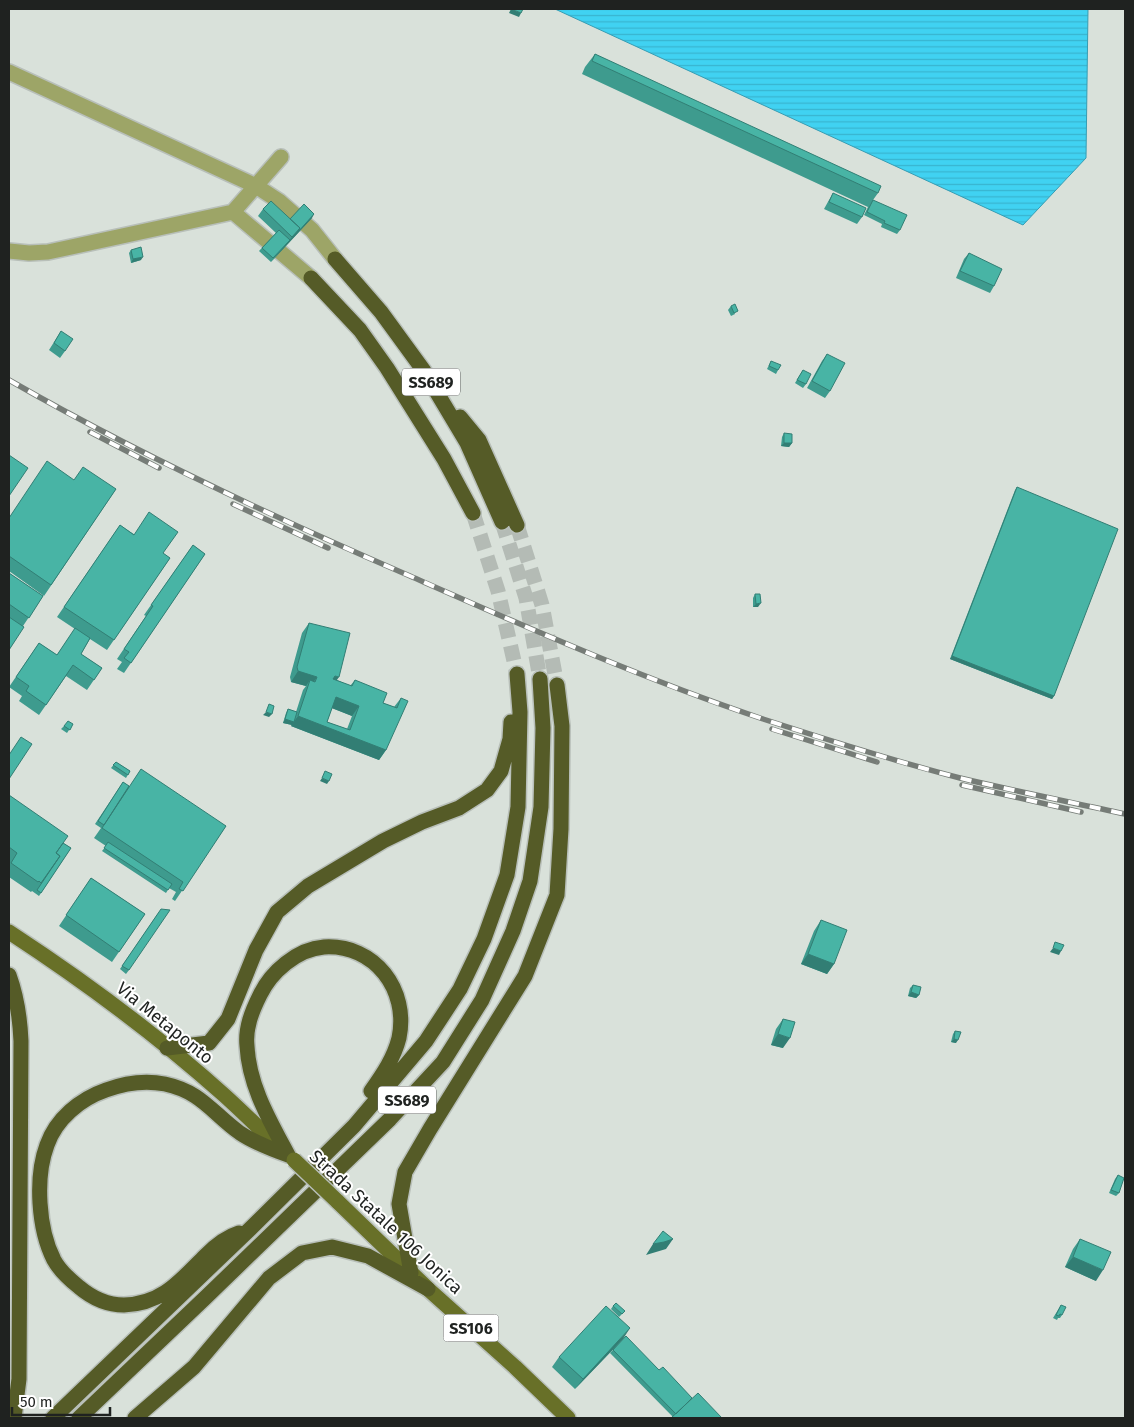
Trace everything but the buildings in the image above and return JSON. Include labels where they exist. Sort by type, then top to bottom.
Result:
[{"type":"highway","name":"SS689","points":[[335,259],[381,312],[424,371],[467,443],[502,522]]},
{"type":"highway","name":"SS689","points":[[311,278],[360,330],[387,368],[444,459],[473,513]]},
{"type":"highway","points":[[424,371],[479,440],[517,525]]},
{"type":"highway","name":"SS689","points":[[53,1418],[250,1229],[354,1126],[426,1040],[460,988],[484,939],[507,875],[518,807],[520,712],[517,674],[510,739],[501,771],[487,790],[459,808],[422,822],[383,841],[308,886],[277,912],[256,950],[228,1019],[209,1042],[167,1048]]},
{"type":"highway","name":"SS689","points":[[79,1418],[390,1119],[443,1062],[482,1000],[514,931],[530,880],[542,807],[543,728],[540,680]]},
{"type":"highway","points":[[412,1273],[399,1204],[405,1172],[525,976],[557,895],[561,828],[562,726],[557,685]]},
{"type":"highway","points":[[291,1158],[261,1102],[253,1078],[246,1035],[256,1002],[271,978],[282,966],[295,958],[322,947],[354,952],[377,966],[388,977],[399,1005],[401,1021],[399,1038],[393,1055],[386,1072],[367,1098],[354,1126]]},
{"type":"highway","points":[[9,975],[18,1010],[21,1041],[19,1379],[14,1418]]},
{"type":"highway","points":[[250,1229],[232,1235],[222,1242],[178,1283],[156,1297],[146,1302],[134,1304],[109,1304],[85,1292],[62,1272],[48,1246],[42,1220],[40,1188],[40,1172],[47,1145],[60,1123],[73,1109],[89,1097],[130,1083],[148,1082],[164,1084],[189,1092],[203,1101],[239,1132],[291,1158]]},
{"type":"highway","points":[[135,1418],[194,1366],[269,1278],[302,1253],[332,1247],[368,1256],[428,1288]]},
{"type":"main road","name":"Via Metaponto","points":[[9,932],[111,1003],[223,1094],[291,1158]]},
{"type":"main road","name":"Strada Statale 106 Jonica","points":[[291,1158],[568,1418]]},
{"type":"street","points":[[9,72],[256,186],[278,201],[312,230],[335,259]]},
{"type":"street","points":[[9,251],[48,252],[233,212],[281,157]]},
{"type":"street","points":[[233,212],[311,278]]},
{"type":"water","points":[[555,9],[1088,9],[1086,158],[1023,225]]},
{"type":"tunnel","points":[[473,513],[498,591],[517,674]]},
{"type":"tunnel","points":[[502,522],[526,598],[540,679]]},
{"type":"tunnel","points":[[517,525],[542,605],[557,685]]},
{"type":"railway","points":[[9,380],[107,434],[257,508],[629,670],[763,719],[911,765],[981,783],[1125,814]]},
{"type":"railway","points":[[90,432],[159,468]]},
{"type":"railway","points":[[233,504],[328,548]]},
{"type":"railway","points":[[772,729],[877,762]]},
{"type":"railway","points":[[962,785],[1081,812]]}]
